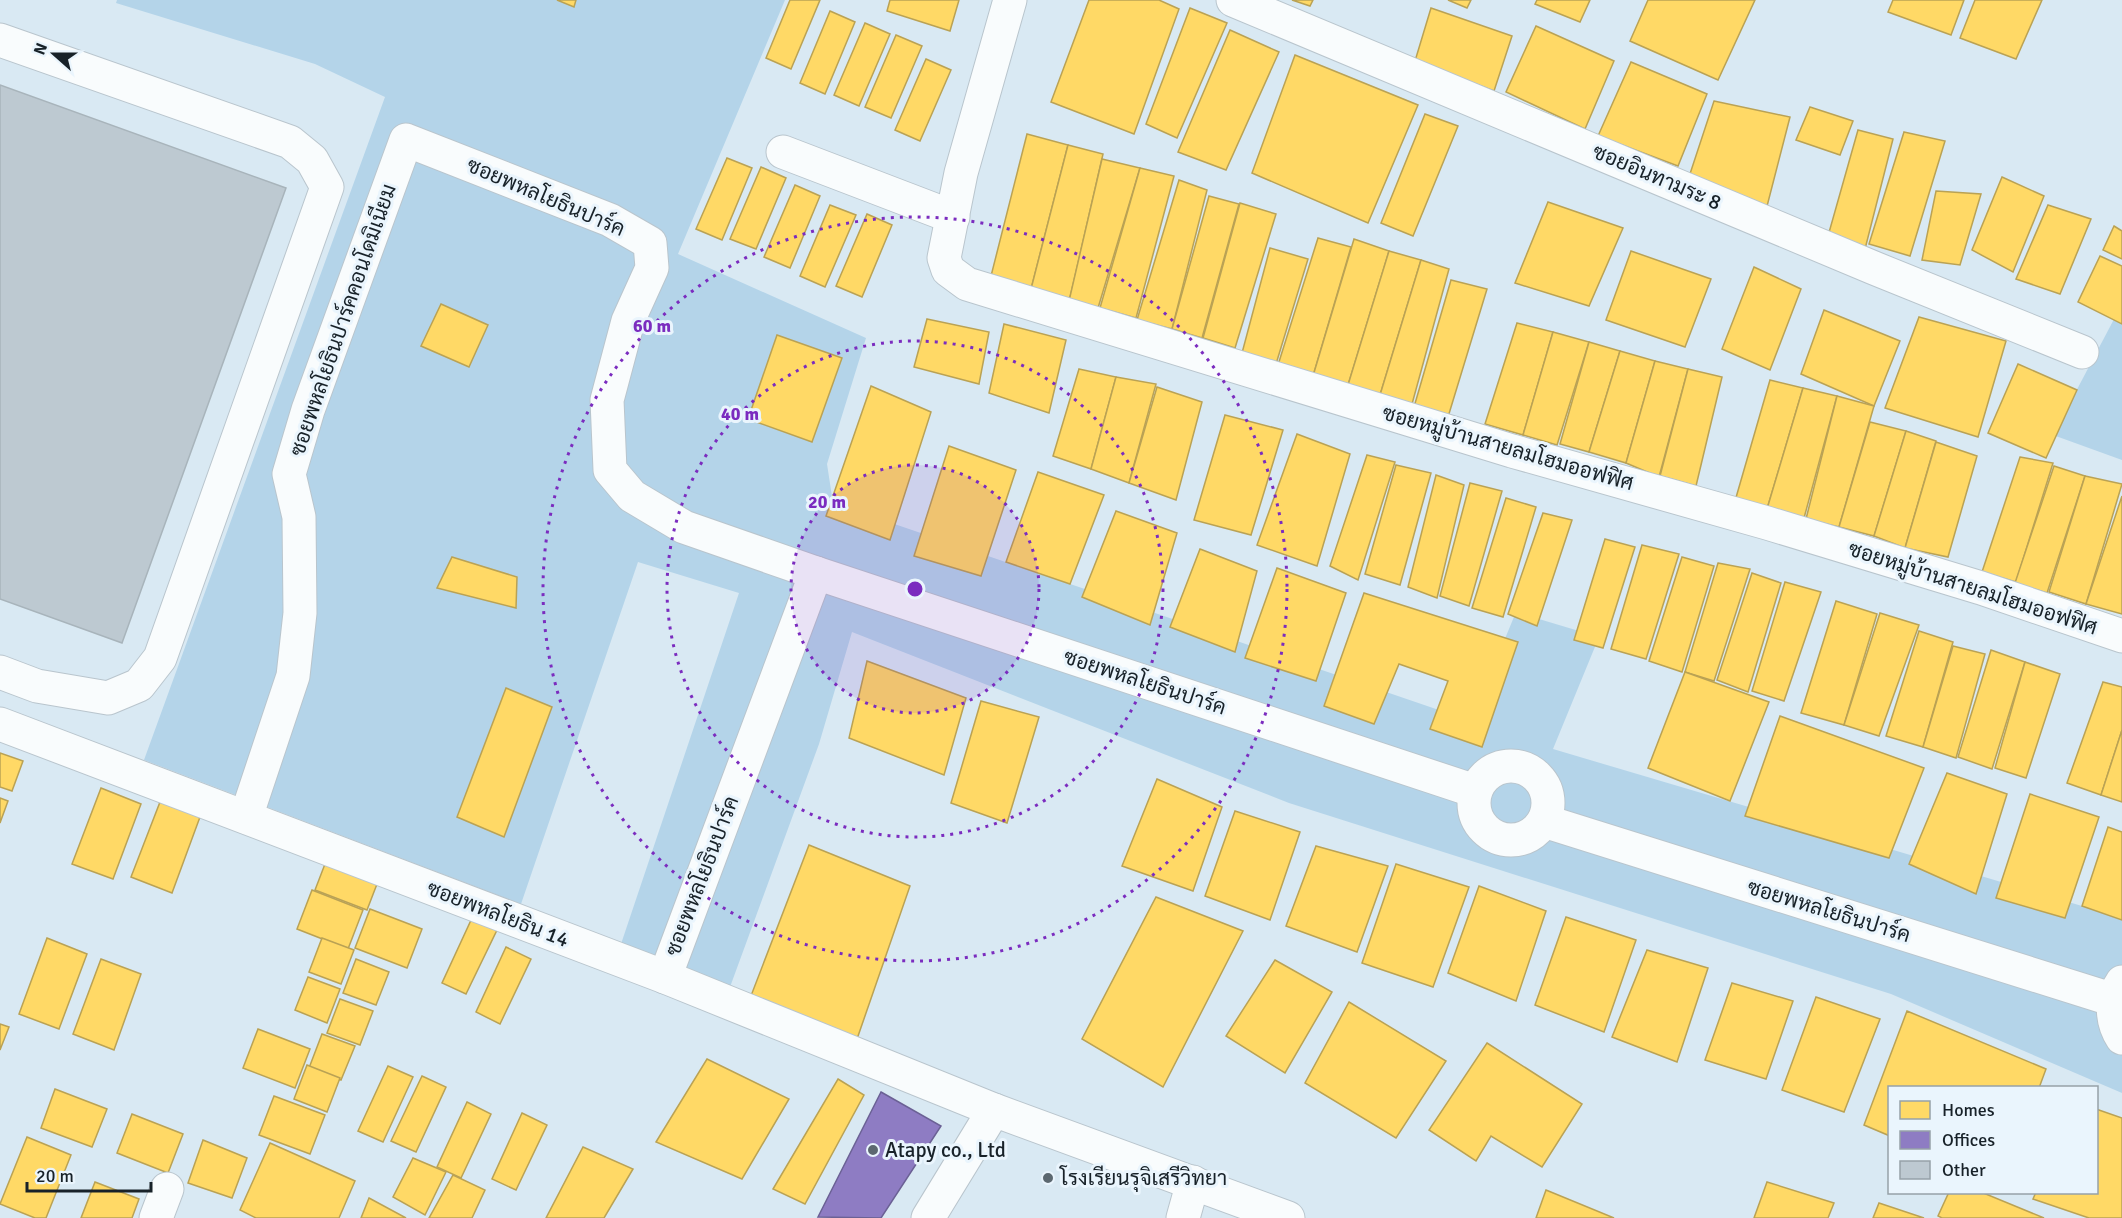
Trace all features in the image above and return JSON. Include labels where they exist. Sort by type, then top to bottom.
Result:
[{"type":"street","name":"ซอยหมู่บ้านสายลมโฮมออฟฟิศ","points":[[1010,0],[961,173],[944,258],[948,270],[967,284],[1512,451],[1767,523],[1948,578],[2122,636]]},
{"type":"street","name":"ซอยอินทามระ 8","points":[[1233,0],[1842,255],[2082,352]]},
{"type":"street","points":[[0,40],[290,142],[312,160],[327,187],[160,658],[139,685],[108,698],[37,686],[0,672]]},
{"type":"street","name":"ซอยพหลโยธินปาร์ค","points":[[406,140],[610,220],[650,243],[652,268],[628,321],[607,400],[610,470],[632,496],[684,527],[816,573],[1475,791]]},
{"type":"street","name":"ซอยพหลโยธินปาร์คคอนโดมิเนียม","points":[[246,818],[292,676],[300,613],[299,516],[289,474],[308,410],[406,140]]},
{"type":"street","points":[[783,152],[952,217]]},
{"type":"street","name":"ซอยพหลโยธินปาร์ค","points":[[665,977],[816,573]]},
{"type":"street","name":"ซอยพหลโยธิน 14","points":[[0,724],[665,977],[994,1110],[1288,1218]]},
{"type":"street","points":[[1514,766],[1526,769],[1536,775],[1548,797],[1548,809],[1544,821],[1526,838],[1514,841],[1502,840],[1490,835],[1481,827],[1475,816],[1473,804],[1475,791],[1481,780],[1490,772],[1501,767],[1514,766]]},
{"type":"street","name":"ซอยพหลโยธินปาร์ค","points":[[1544,821],[2118,991],[2113,1015],[2122,1038]]},
{"type":"street","points":[[928,1218],[994,1110]]},
{"type":"street","points":[[1183,1218],[1193,1182]]},
{"type":"shaded area","points":[[117,0],[785,0],[678,254],[866,338],[827,464],[833,503],[1471,721],[1516,612],[1599,637],[1553,749],[2082,906],[2122,920],[2122,1093],[1891,994],[1289,803],[852,632],[819,744],[730,987],[621,944],[739,593],[638,562],[521,904],[144,760],[385,97],[315,64],[116,3]]},
{"type":"shaded area","points":[[2122,304],[2122,460],[2053,435]]},
{"type":"building: Homes","points":[[557,0],[576,0],[574,7]]},
{"type":"building: Homes","points":[[790,0],[820,0],[791,69],[766,58]]},
{"type":"building: Homes","points":[[890,0],[959,0],[950,31],[887,11]]},
{"type":"building: Homes","points":[[1089,0],[1159,0],[1179,9],[1134,134],[1051,102]]},
{"type":"building: Homes","points":[[1292,0],[1313,0],[1310,6]]},
{"type":"building: Homes","points":[[1448,0],[1471,0],[1467,8]]},
{"type":"building: Homes","points":[[1537,0],[1590,0],[1580,22],[1535,4]]},
{"type":"building: Homes","points":[[1648,0],[1755,0],[1718,80],[1630,41]]},
{"type":"building: Homes","points":[[1893,0],[1964,0],[1951,35],[1888,12]]},
{"type":"building: Homes","points":[[1975,0],[2042,0],[2016,59],[1960,38]]},
{"type":"building: Homes","points":[[1190,8],[1227,23],[1177,138],[1146,124]]},
{"type":"building: Homes","points":[[1431,8],[1512,36],[1494,91],[1415,61]]},
{"type":"building: Homes","points":[[830,11],[855,22],[825,94],[800,83]]},
{"type":"building: Homes","points":[[865,23],[890,34],[859,106],[834,95]]},
{"type":"building: Homes","points":[[1536,26],[1614,61],[1585,129],[1506,92]]},
{"type":"building: Homes","points":[[1230,30],[1279,52],[1226,170],[1178,152]]},
{"type":"building: Homes","points":[[896,35],[922,46],[891,118],[865,107]]},
{"type":"building: Homes","points":[[1295,55],[1418,105],[1368,223],[1252,173]]},
{"type":"building: Homes","points":[[926,59],[951,70],[920,141],[895,130]]},
{"type":"building: Homes","points":[[1631,62],[1707,94],[1678,166],[1598,136]]},
{"type":"building: Homes","points":[[1714,101],[1790,117],[1765,214],[1685,189]]},
{"type":"building: Homes","points":[[1810,107],[1853,121],[1840,155],[1796,140]]},
{"type":"building: Homes","points":[[1425,114],[1458,126],[1413,236],[1381,223]]},
{"type":"building: Homes","points":[[1858,130],[1893,139],[1865,249],[1828,236]]},
{"type":"building: Homes","points":[[1904,132],[1945,141],[1910,256],[1869,244]]},
{"type":"building: Homes","points":[[1027,134],[1068,145],[1031,289],[991,276]]},
{"type":"building: Homes","points":[[1068,145],[1103,154],[1069,302],[1031,289]]},
{"type":"building: Homes","points":[[727,158],[752,168],[722,240],[696,229]]},
{"type":"building: Homes","points":[[1102,159],[1140,168],[1098,308],[1069,301]]},
{"type":"building: Homes","points":[[761,167],[786,178],[756,249],[730,239]]},
{"type":"building: Homes","points":[[1140,168],[1174,176],[1136,318],[1100,308]]},
{"type":"building: Homes","points":[[2002,177],[2044,196],[2013,272],[1972,250]]},
{"type":"building: Homes","points":[[1179,180],[1207,190],[1172,329],[1137,320]]},
{"type":"building: Homes","points":[[795,185],[820,196],[790,268],[764,257]]},
{"type":"building: Homes","points":[[1936,191],[1981,194],[1960,265],[1922,260]]},
{"type":"building: Homes","points":[[1209,196],[1239,204],[1202,338],[1172,329]]},
{"type":"building: Homes","points":[[1548,202],[1623,228],[1589,306],[1515,283]]},
{"type":"building: Homes","points":[[1240,203],[1276,214],[1235,348],[1203,338]]},
{"type":"building: Homes","points":[[830,205],[856,215],[825,287],[800,276]]},
{"type":"building: Homes","points":[[2048,205],[2091,219],[2060,294],[2016,279]]},
{"type":"building: Homes","points":[[867,214],[892,225],[862,297],[836,286]]},
{"type":"building: Homes","points":[[2114,226],[2122,231],[2122,259],[2103,250]]},
{"type":"building: Homes","points":[[1318,238],[1351,247],[1313,376],[1278,365]]},
{"type":"building: Homes","points":[[1354,239],[1389,251],[1348,385],[1313,376]]},
{"type":"building: Homes","points":[[1270,248],[1308,259],[1276,364],[1242,353]]},
{"type":"building: Homes","points":[[1389,251],[1421,260],[1380,395],[1348,385]]},
{"type":"building: Homes","points":[[1631,251],[1711,279],[1685,347],[1606,320]]},
{"type":"building: Homes","points":[[2100,256],[2122,266],[2122,324],[2078,302]]},
{"type":"building: Homes","points":[[1421,260],[1449,269],[1412,404],[1380,395]]},
{"type":"building: Homes","points":[[1754,267],[1801,289],[1770,370],[1722,349]]},
{"type":"building: Homes","points":[[1451,280],[1487,289],[1448,417],[1414,407]]},
{"type":"building: Homes","points":[[441,304],[488,325],[469,367],[421,346]]},
{"type":"building: Homes","points":[[1824,310],[1900,341],[1874,406],[1801,374]]},
{"type":"building: Homes","points":[[1919,317],[2006,341],[1978,437],[1885,408]]},
{"type":"building: Homes","points":[[927,319],[989,332],[979,384],[914,367]]},
{"type":"building: Homes","points":[[1517,323],[1553,332],[1523,435],[1485,424]]},
{"type":"building: Homes","points":[[1004,324],[1066,340],[1049,413],[989,393]]},
{"type":"building: Homes","points":[[1553,332],[1589,342],[1557,445],[1523,435]]},
{"type":"building: Homes","points":[[777,335],[842,358],[812,442],[748,419]]},
{"type":"building: Homes","points":[[1589,342],[1620,351],[1589,452],[1560,444]]},
{"type":"building: Homes","points":[[1620,351],[1655,361],[1626,463],[1589,452]]},
{"type":"building: Homes","points":[[1655,361],[1688,369],[1659,477],[1626,463]]},
{"type":"building: Homes","points":[[2018,364],[2077,390],[2046,458],[1988,433]]},
{"type":"building: Homes","points":[[1079,369],[1116,377],[1091,469],[1053,456]]},
{"type":"building: Homes","points":[[1688,369],[1722,377],[1696,486],[1660,476]]},
{"type":"building: Homes","points":[[1116,377],[1156,384],[1129,483],[1091,469]]},
{"type":"building: Homes","points":[[1770,380],[1803,388],[1767,509],[1735,501]]},
{"type":"building: Homes","points":[[871,386],[931,412],[890,540],[826,516]]},
{"type":"building: Homes","points":[[1157,387],[1202,402],[1176,500],[1129,483]]},
{"type":"building: Homes","points":[[1803,388],[1837,396],[1804,518],[1767,509]]},
{"type":"building: Homes","points":[[1837,396],[1874,406],[1839,527],[1806,519]]},
{"type":"building: Homes","points":[[1225,415],[1283,430],[1251,535],[1194,520]]},
{"type":"building: Homes","points":[[1870,422],[1906,431],[1874,536],[1839,527]]},
{"type":"building: Homes","points":[[1906,431],[1936,441],[1905,548],[1874,536]]},
{"type":"building: Homes","points":[[1297,434],[1350,454],[1317,566],[1257,545]]},
{"type":"building: Homes","points":[[1936,442],[1977,456],[1948,557],[1905,548]]},
{"type":"building: Homes","points":[[949,446],[1016,470],[981,576],[914,556]]},
{"type":"building: Homes","points":[[1367,455],[1395,462],[1358,580],[1330,566]]},
{"type":"building: Homes","points":[[2020,457],[2053,463],[2016,582],[1982,572]]},
{"type":"building: Homes","points":[[1396,465],[1431,473],[1400,585],[1365,574]]},
{"type":"building: Homes","points":[[2054,466],[2085,476],[2047,593],[2015,583]]},
{"type":"building: Homes","points":[[1038,472],[1104,495],[1070,584],[1006,562]]},
{"type":"building: Homes","points":[[1436,475],[1464,485],[1437,598],[1408,587]]},
{"type":"building: Homes","points":[[2085,476],[2122,484],[2086,604],[2049,592]]},
{"type":"building: Homes","points":[[1470,483],[1502,491],[1469,606],[1440,596]]},
{"type":"building: Homes","points":[[2122,496],[2122,614],[2086,604]]},
{"type":"building: Homes","points":[[1506,498],[1536,507],[1503,617],[1472,608]]},
{"type":"building: Homes","points":[[1116,511],[1177,533],[1150,625],[1082,597]]},
{"type":"building: Homes","points":[[1543,513],[1572,520],[1537,626],[1508,614]]},
{"type":"building: Homes","points":[[1605,539],[1635,547],[1603,648],[1574,640]]},
{"type":"building: Homes","points":[[1642,545],[1679,554],[1646,659],[1611,649]]},
{"type":"building: Homes","points":[[1200,549],[1257,571],[1235,652],[1170,627]]},
{"type":"building: Homes","points":[[452,557],[517,577],[516,608],[437,588]]},
{"type":"building: Homes","points":[[1682,557],[1714,566],[1682,672],[1649,661]]},
{"type":"building: Homes","points":[[1718,563],[1750,569],[1714,681],[1685,672]]},
{"type":"building: Homes","points":[[1277,568],[1346,593],[1316,681],[1245,658]]},
{"type":"building: Homes","points":[[1752,573],[1781,583],[1748,692],[1717,680]]},
{"type":"building: Homes","points":[[1785,582],[1821,592],[1784,701],[1752,691]]},
{"type":"building: Homes","points":[[1364,593],[1518,642],[1482,747],[1430,729],[1448,681],[1399,664],[1374,724],[1324,706]]},
{"type":"building: Homes","points":[[1836,601],[1877,614],[1844,725],[1801,713]]},
{"type":"building: Homes","points":[[1880,613],[1919,625],[1879,736],[1844,725]]},
{"type":"building: Homes","points":[[1919,631],[1953,642],[1923,747],[1886,736]]},
{"type":"building: Homes","points":[[1953,646],[1985,654],[1956,758],[1923,747]]},
{"type":"building: Homes","points":[[1991,650],[2025,662],[1992,769],[1958,757]]},
{"type":"building: Homes","points":[[867,661],[966,698],[944,775],[849,738]]},
{"type":"building: Homes","points":[[2025,662],[2060,674],[2026,778],[1995,768]]},
{"type":"building: Homes","points":[[1685,672],[1769,702],[1730,801],[1648,768]]},
{"type":"building: Homes","points":[[2103,682],[2122,687],[2122,730],[2101,795],[2067,783]]},
{"type":"building: Homes","points":[[506,688],[552,707],[504,837],[457,817]]},
{"type":"building: Homes","points":[[981,701],[1039,717],[1007,823],[951,803]]},
{"type":"building: Homes","points":[[1780,716],[1924,768],[1889,858],[1745,816]]},
{"type":"building: Homes","points":[[2122,730],[2122,802],[2101,795]]},
{"type":"building: Homes","points":[[0,753],[23,761],[12,791],[0,787]]},
{"type":"building: Homes","points":[[1947,773],[2007,794],[1976,894],[1909,864]]},
{"type":"building: Homes","points":[[1157,779],[1222,807],[1193,891],[1122,866]]},
{"type":"building: Homes","points":[[101,788],[141,804],[113,879],[72,864]]},
{"type":"building: Homes","points":[[2030,794],[2099,817],[2065,918],[1996,898]]},
{"type":"building: Homes","points":[[0,798],[8,801],[0,823]]},
{"type":"building: Homes","points":[[160,802],[200,817],[172,893],[131,877]]},
{"type":"building: Homes","points":[[1235,811],[1300,832],[1270,920],[1205,896]]},
{"type":"building: Homes","points":[[2108,827],[2122,832],[2122,920],[2082,906]]},
{"type":"building: Homes","points":[[809,845],[910,886],[857,1039],[749,1001]]},
{"type":"building: Homes","points":[[1316,846],[1388,866],[1357,952],[1286,926]]},
{"type":"building: Homes","points":[[330,851],[382,871],[367,910],[315,890]]},
{"type":"building: Homes","points":[[1396,864],[1469,887],[1433,987],[1362,963]]},
{"type":"building: Homes","points":[[1479,886],[1546,911],[1516,1001],[1448,973]]},
{"type":"building: Homes","points":[[312,890],[363,910],[348,949],[297,929]]},
{"type":"building: Homes","points":[[1156,897],[1243,931],[1163,1087],[1082,1039]]},
{"type":"building: Homes","points":[[370,909],[422,929],[407,968],[355,948]]},
{"type":"building: Homes","points":[[1566,917],[1636,940],[1604,1032],[1535,1005]]},
{"type":"building: Homes","points":[[472,918],[497,930],[466,994],[442,983]]},
{"type":"building: Homes","points":[[47,938],[87,954],[59,1029],[19,1014]]},
{"type":"building: Homes","points":[[322,938],[354,950],[341,984],[309,972]]},
{"type":"building: Homes","points":[[506,947],[531,959],[500,1024],[476,1012]]},
{"type":"building: Homes","points":[[1647,950],[1708,968],[1677,1062],[1612,1037]]},
{"type":"building: Homes","points":[[101,959],[141,974],[114,1050],[73,1034]]},
{"type":"building: Homes","points":[[356,959],[389,972],[376,1005],[343,993]]},
{"type":"building: Homes","points":[[1275,960],[1332,992],[1285,1073],[1226,1036]]},
{"type":"building: Homes","points":[[308,977],[340,989],[327,1023],[295,1010]]},
{"type":"building: Homes","points":[[1732,983],[1793,1001],[1766,1079],[1705,1060]]},
{"type":"building: Homes","points":[[1816,997],[1880,1019],[1844,1112],[1782,1090]]},
{"type":"building: Homes","points":[[340,999],[373,1011],[360,1045],[327,1033]]},
{"type":"building: Homes","points":[[1349,1002],[1446,1061],[1396,1138],[1305,1083]]},
{"type":"building: Homes","points":[[1907,1011],[2046,1069],[2040,1086],[1888,1086],[1888,1135],[1864,1125]]},
{"type":"building: Homes","points":[[0,1024],[9,1027],[0,1050]]},
{"type":"building: Homes","points":[[258,1029],[310,1049],[295,1088],[243,1068]]},
{"type":"building: Homes","points":[[322,1034],[355,1046],[341,1080],[309,1068]]},
{"type":"building: Homes","points":[[1487,1043],[1582,1104],[1542,1167],[1491,1136],[1476,1161],[1429,1130]]},
{"type":"building: Homes","points":[[707,1059],[789,1099],[742,1179],[656,1142]]},
{"type":"building: Homes","points":[[307,1065],[340,1078],[327,1112],[294,1099]]},
{"type":"building: Homes","points":[[388,1066],[413,1077],[383,1142],[358,1131]]},
{"type":"building: Homes","points":[[422,1076],[446,1087],[416,1152],[391,1141]]},
{"type":"building: Homes","points":[[838,1079],[864,1095],[805,1204],[773,1189]]},
{"type":"building: Homes","points":[[55,1089],[107,1109],[92,1147],[41,1128]]},
{"type":"building: Homes","points":[[274,1096],[325,1115],[310,1154],[259,1135]]},
{"type":"building: Homes","points":[[467,1102],[491,1114],[461,1178],[437,1167]]},
{"type":"building: Homes","points":[[2098,1110],[2122,1118],[2122,1218],[2089,1218],[2033,1199],[2035,1194],[2098,1194]]},
{"type":"building: Homes","points":[[522,1113],[547,1125],[516,1190],[492,1179]]},
{"type":"building: Homes","points":[[132,1114],[183,1134],[168,1173],[117,1153]]},
{"type":"building: Homes","points":[[27,1137],[71,1155],[46,1218],[35,1218],[0,1204]]},
{"type":"building: Homes","points":[[203,1140],[247,1158],[232,1198],[188,1183]]},
{"type":"building: Homes","points":[[270,1143],[355,1181],[339,1218],[256,1218],[240,1210]]},
{"type":"building: Homes","points":[[583,1147],[633,1169],[604,1218],[546,1218]]},
{"type":"building: Homes","points":[[413,1158],[446,1172],[425,1215],[393,1197]]},
{"type":"building: Homes","points":[[453,1175],[485,1190],[472,1218],[429,1218]]},
{"type":"building: Homes","points":[[95,1182],[139,1199],[132,1218],[81,1218]]},
{"type":"building: Homes","points":[[1767,1182],[1834,1203],[1828,1218],[1754,1218]]},
{"type":"building: Homes","points":[[1546,1190],[1614,1218],[1536,1218]]},
{"type":"building: Homes","points":[[1948,1194],[1986,1194],[2044,1218],[1942,1218],[1938,1216]]},
{"type":"building: Homes","points":[[369,1198],[406,1218],[361,1218]]},
{"type":"building: Homes","points":[[1879,1203],[1924,1218],[1873,1218]]},
{"type":"building: Offices","points":[[881,1092],[941,1126],[881,1218],[818,1217]]},
{"type":"building: Other","points":[[0,85],[286,188],[122,643],[0,599]]},
{"type":"place","name":"Atapy co., Ltd","points":[[873,1150]]},
{"type":"place","name":"โรงเรียนรุจิเสรีวิทยา","points":[[1048,1178]]}]
